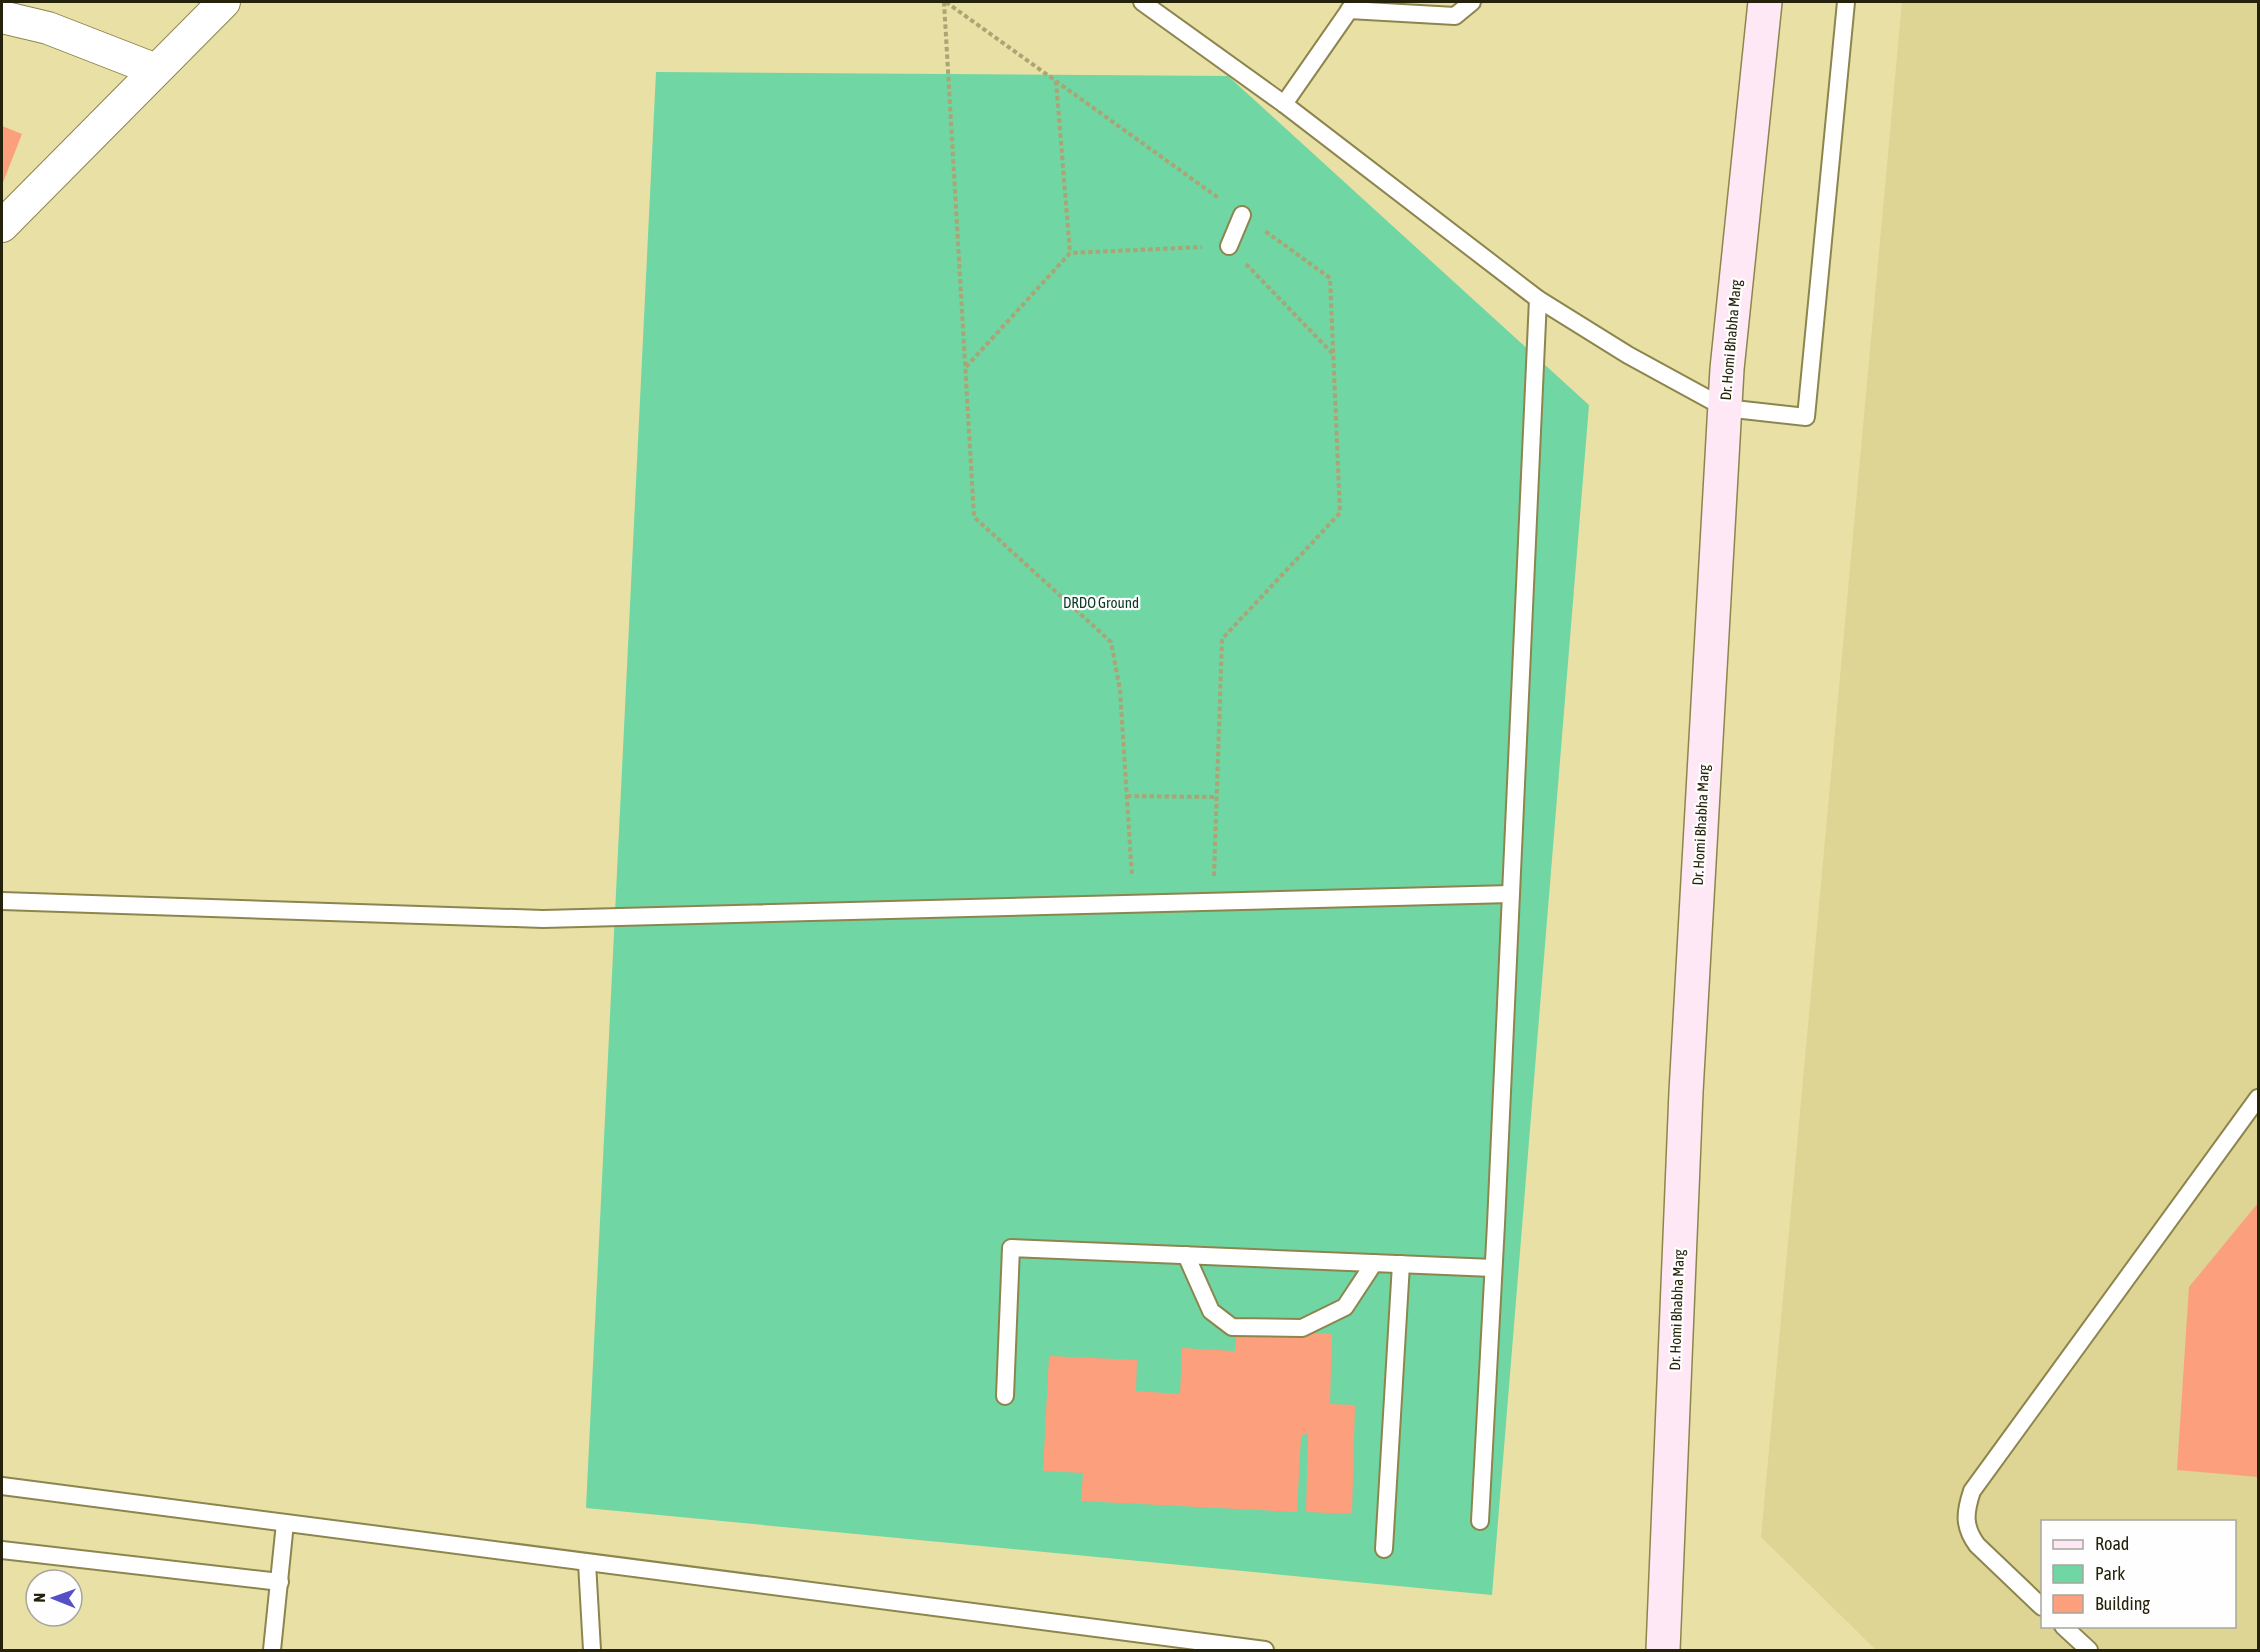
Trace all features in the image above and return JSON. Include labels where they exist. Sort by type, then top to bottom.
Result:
[{"type":"main road","name":"Dr. Homi Bhabha Marg","points":[[1663,1650],[1685,1104],[1727,369],[1750,126],[1765,2]]},
{"type":"street","points":[[2,226],[224,2]]},
{"type":"street","points":[[2,17],[48,28],[156,70]]},
{"type":"lane","points":[[1142,2],[1284,105],[1538,299],[1628,355],[1725,408],[1806,417],[1846,2]]},
{"type":"lane","points":[[1284,105],[1352,6],[1455,16],[1472,2]]},
{"type":"lane","points":[[1229,246],[1242,215]]},
{"type":"lane","points":[[1480,1521],[1538,299]]},
{"type":"lane","points":[[2,901],[543,919],[1511,894]]},
{"type":"lane","points":[[2041,1605],[1977,1545],[1969,1534],[1965,1520],[1971,1491],[2259,1098]]},
{"type":"lane","points":[[1005,1396],[1011,1248],[1493,1268]]},
{"type":"lane","points":[[1186,1255],[1211,1311],[1233,1327],[1302,1328],[1345,1307],[1374,1263]]},
{"type":"lane","points":[[1384,1549],[1401,1264]]},
{"type":"lane","points":[[2,1486],[1265,1650]]},
{"type":"lane","points":[[272,1650],[285,1523]]},
{"type":"lane","points":[[2,1550],[280,1582]]},
{"type":"lane","points":[[587,1563],[592,1650]]},
{"type":"lane","points":[[2065,1628],[2089,1650]]},
{"type":"path","points":[[945,2],[1330,278],[1340,513],[1222,639],[1213,902]]},
{"type":"path","points":[[945,2],[974,517],[1111,642],[1120,690],[1134,904]]},
{"type":"path","points":[[1056,81],[1070,253]]},
{"type":"path","points":[[965,367],[1070,253],[1229,246],[1334,354]]},
{"type":"path","points":[[1127,795],[1217,797]]},
{"type":"shaded area","points":[[1902,2],[2258,2],[2258,1650],[1876,1650],[1761,1537]]},
{"type":"green space","name":"DRDO Ground","points":[[656,72],[1228,76],[1589,405],[1492,1595],[586,1508]]},
{"type":"building","points":[[2,126],[22,134],[2,185]]},
{"type":"building","points":[[2258,1203],[2258,1477],[2177,1470],[2189,1287]]},
{"type":"building","points":[[1236,1331],[1332,1334],[1330,1404],[1355,1405],[1352,1514],[1306,1512],[1308,1433],[1301,1436],[1297,1512],[1081,1501],[1083,1473],[1043,1471],[1049,1356],[1137,1360],[1136,1391],[1180,1394],[1182,1348],[1235,1351]]}]
